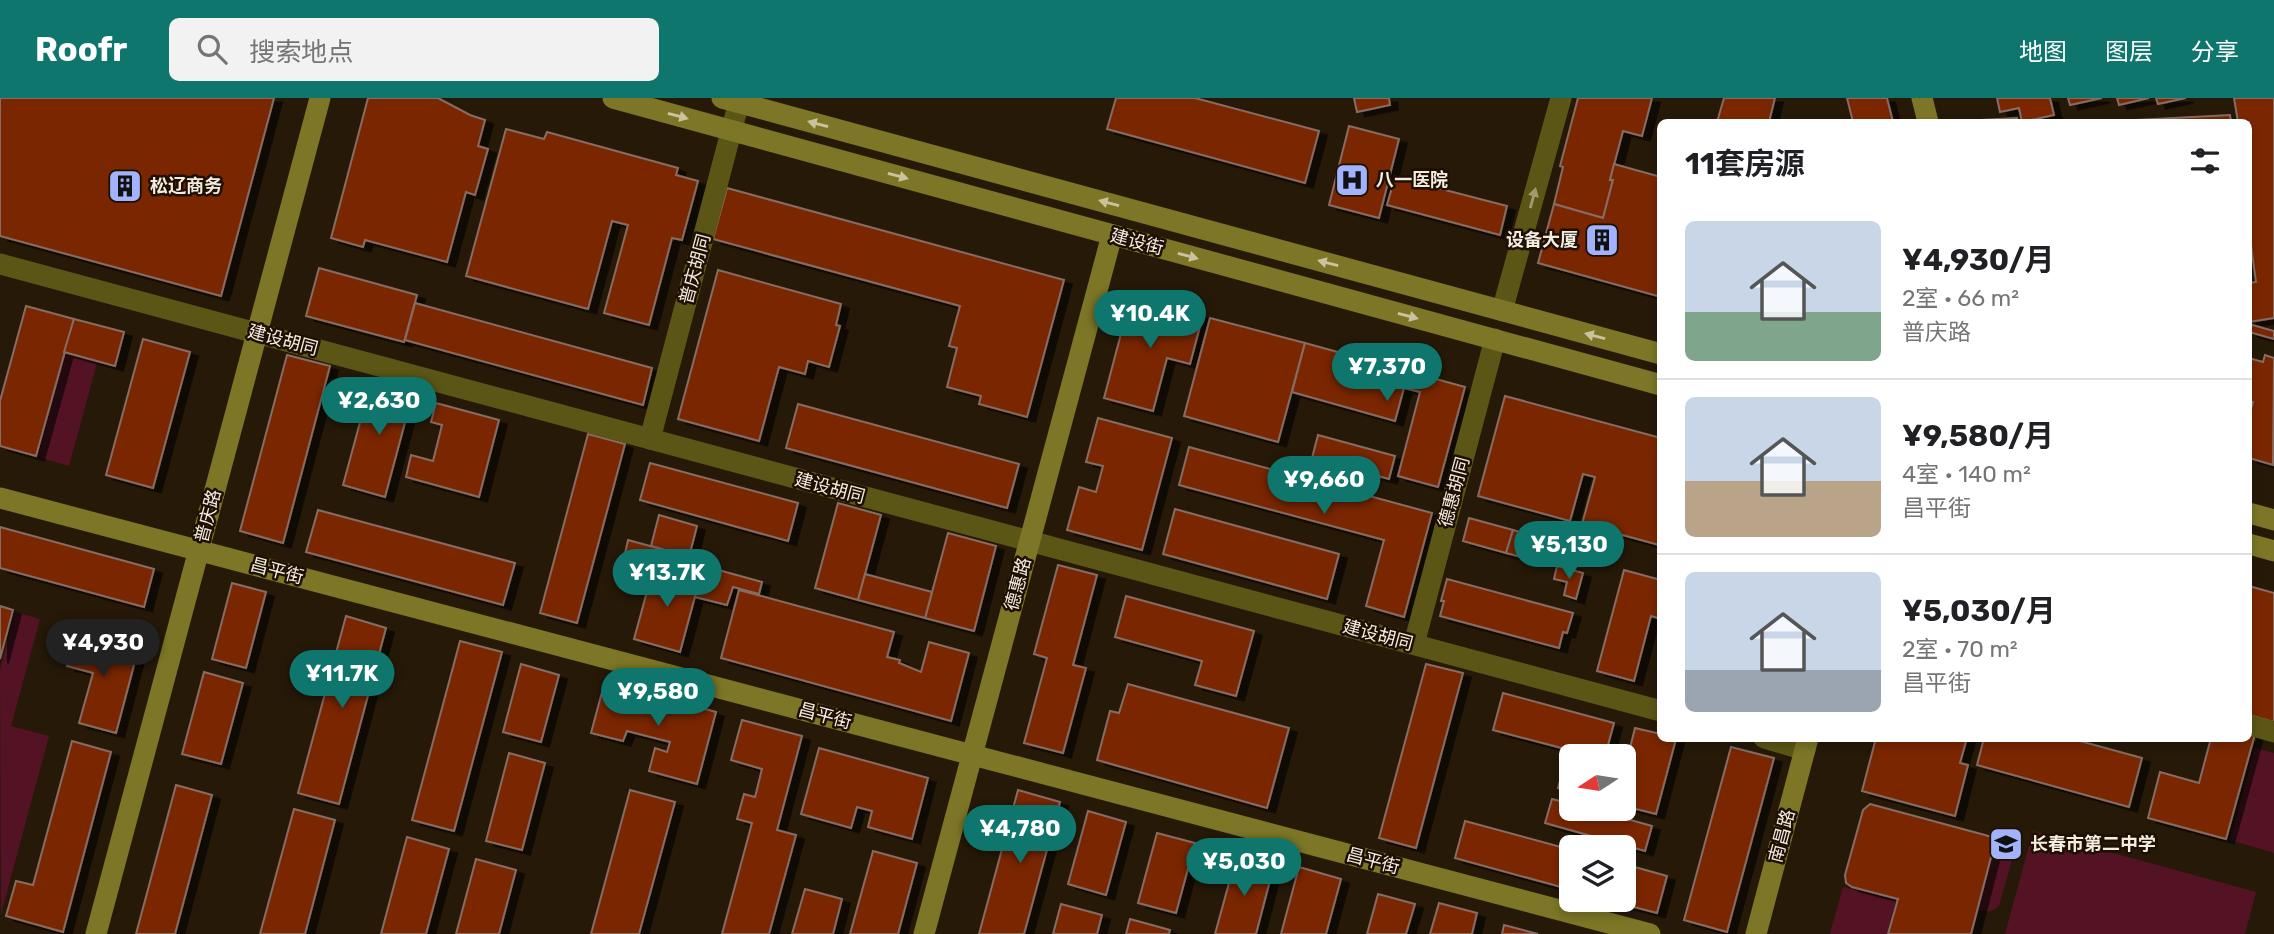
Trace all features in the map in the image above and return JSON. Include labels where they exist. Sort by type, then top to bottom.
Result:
[{"type":"street","name":"普庆路","points":[[96,934],[320,98]]},
{"type":"street","name":"建设街","points":[[612,98],[1657,384]]},
{"type":"street","points":[[1502,311],[1561,98]]},
{"type":"street","points":[[1922,98],[1927,119]]},
{"type":"street","name":"建设街","points":[[734,100],[1657,353]]},
{"type":"street","name":"普庆胡同","points":[[650,439],[732,131],[734,100]]},
{"type":"street","name":"德惠路","points":[[924,934],[1112,235]]},
{"type":"street","name":"建设胡同","points":[[0,264],[1657,710]]},
{"type":"street","name":"德惠胡同","points":[[1414,645],[1494,340]]},
{"type":"street","name":"昌平街","points":[[0,498],[1650,934]]},
{"type":"street","points":[[2252,514],[2274,520]]},
{"type":"street","points":[[2252,545],[2274,551]]},
{"type":"street","points":[[2252,726],[2274,732]]},
{"type":"street","name":"南昌路","points":[[1756,934],[1807,744]]},
{"type":"shaded area","points":[[65,354],[97,363],[69,466],[38,457]]},
{"type":"shaded area","points":[[15,612],[40,619],[11,726],[49,736],[1,914],[0,670]]},
{"type":"shaded area","points":[[2255,748],[2274,753],[2274,853],[2230,840]]},
{"type":"shaded area","points":[[2033,831],[2256,892],[2245,934],[2005,934]]},
{"type":"shaded area","points":[[1996,843],[2015,849],[1999,906],[1989,911],[1979,910]]},
{"type":"shaded area","points":[[1843,887],[1896,901],[1887,934],[1830,934]]},
{"type":"building","name":"松辽商务","points":[[0,98],[274,98],[221,296],[0,236]]},
{"type":"building","points":[[368,98],[438,98],[485,120],[478,146],[488,149],[475,195],[466,192],[447,262],[365,240],[363,247],[331,238]]},
{"type":"building","points":[[1116,98],[1195,98],[1319,131],[1305,183],[1107,129]]},
{"type":"building","points":[[1354,98],[1389,98],[1390,105],[1357,112]]},
{"type":"building","points":[[1578,98],[1652,98],[1642,136],[1623,131],[1603,218],[1554,204],[1563,167],[1560,166]]},
{"type":"building","points":[[1724,98],[1775,98],[1770,119],[1718,119]]},
{"type":"building","points":[[1847,98],[1887,98],[1892,119],[1852,119]]},
{"type":"building","points":[[1997,98],[2050,98],[2054,115],[2021,119],[2019,108],[2000,112]]},
{"type":"building","points":[[2068,98],[2102,98],[2070,105]]},
{"type":"building","points":[[2117,98],[2149,98],[2119,105]]},
{"type":"building","points":[[2156,98],[2186,98],[2158,104]]},
{"type":"building","points":[[2234,98],[2274,98],[2274,318],[2252,322],[2252,283],[2256,282],[2252,253],[2252,119],[2238,119]]},
{"type":"building","points":[[2230,115],[2231,119],[2154,119]]},
{"type":"building","points":[[1349,126],[1399,139],[1379,218],[1329,205]]},
{"type":"building","points":[[506,129],[544,139],[547,132],[678,168],[676,175],[698,181],[682,240],[672,238],[649,325],[604,313],[628,225],[612,221],[588,309],[466,276]]},
{"type":"building","name":"设备大厦","points":[[1614,164],[1657,176],[1657,296],[1538,263],[1554,204],[1603,218],[1613,180],[1610,180]]},
{"type":"building","points":[[1395,177],[1507,206],[1500,235],[1387,205]]},
{"type":"building","points":[[727,188],[1064,280],[1027,417],[979,404],[981,396],[947,387],[957,348],[949,346],[960,306],[713,239]]},
{"type":"building","points":[[319,268],[417,295],[404,342],[306,316]]},
{"type":"building","points":[[718,270],[841,304],[836,325],[840,326],[829,367],[808,361],[805,374],[779,367],[759,441],[678,419]]},
{"type":"building","points":[[1131,296],[1203,315],[1190,364],[1167,358],[1153,411],[1104,398]]},
{"type":"building","points":[[415,303],[652,368],[643,405],[405,340]]},
{"type":"building","points":[[26,306],[74,319],[36,456],[0,446],[0,401]]},
{"type":"building","points":[[1210,318],[1305,343],[1278,442],[1184,416]]},
{"type":"building","points":[[74,319],[124,332],[115,366],[64,352]]},
{"type":"building","points":[[2252,325],[2274,331],[2274,339],[2252,333]]},
{"type":"building","points":[[143,339],[190,352],[153,488],[106,475]]},
{"type":"building","points":[[1305,343],[1465,387],[1438,487],[1398,476],[1420,392],[1404,388],[1395,421],[1292,392]]},
{"type":"building","points":[[287,355],[330,366],[283,543],[240,531]]},
{"type":"building","points":[[2265,355],[2274,358],[2273,465],[2252,459],[2252,359],[2263,362]]},
{"type":"building","points":[[372,378],[414,389],[385,497],[343,485]]},
{"type":"building","points":[[1505,396],[1657,437],[1657,544],[1582,524],[1595,477],[1583,474],[1570,521],[1478,496]]},
{"type":"building","points":[[436,403],[499,420],[479,497],[406,477],[411,455],[433,461],[442,425],[431,422]]},
{"type":"building","points":[[798,404],[1019,464],[1007,508],[786,448]]},
{"type":"building","points":[[1098,418],[1172,438],[1142,550],[1067,530],[1079,487],[1096,492],[1103,466],[1086,462]]},
{"type":"building","points":[[588,434],[625,444],[577,623],[540,613]]},
{"type":"building","points":[[1318,435],[1395,456],[1389,479],[1312,458]]},
{"type":"building","points":[[1189,447],[1432,513],[1404,617],[1366,606],[1384,540],[1179,485]]},
{"type":"building","points":[[650,463],[798,503],[788,541],[640,500]]},
{"type":"building","points":[[838,503],[881,515],[858,600],[815,588]]},
{"type":"building","points":[[1175,509],[1339,554],[1327,599],[1163,554]]},
{"type":"building","points":[[318,510],[515,563],[503,605],[306,552]]},
{"type":"building","points":[[659,515],[697,526],[689,557],[651,546]]},
{"type":"building","points":[[1469,518],[1513,530],[1506,553],[1463,541]]},
{"type":"building","points":[[0,527],[154,569],[144,607],[0,568]]},
{"type":"building","points":[[1513,530],[1535,536],[1529,559],[1506,553]]},
{"type":"building","points":[[948,533],[996,546],[974,631],[925,618]]},
{"type":"building","points":[[628,540],[705,561],[700,578],[624,558]]},
{"type":"building","points":[[1058,565],[1097,575],[1073,665],[1086,668],[1063,753],[1024,743],[1047,658],[1034,654]]},
{"type":"building","points":[[654,566],[700,578],[680,652],[634,639]]},
{"type":"building","points":[[704,566],[762,582],[759,594],[733,587],[727,605],[695,597]]},
{"type":"building","points":[[1557,566],[1583,573],[1576,599],[1564,595],[1567,582],[1554,579]]},
{"type":"building","points":[[1624,570],[1657,579],[1657,618],[1651,616],[1634,681],[1597,671]]},
{"type":"building","points":[[865,574],[932,592],[925,618],[858,600]]},
{"type":"building","points":[[1447,579],[1573,613],[1567,633],[1563,632],[1559,648],[1440,616]]},
{"type":"building","points":[[232,583],[266,592],[246,668],[212,659]]},
{"type":"building","points":[[2252,587],[2274,593],[2274,722],[2252,716]]},
{"type":"building","points":[[739,590],[894,632],[887,657],[900,660],[899,663],[921,672],[929,642],[969,653],[951,721],[721,658]]},
{"type":"building","points":[[1126,596],[1254,631],[1236,696],[1195,685],[1202,661],[1115,637]]},
{"type":"building","points":[[0,606],[13,610],[0,659]]},
{"type":"building","points":[[346,616],[386,628],[339,804],[298,793]]},
{"type":"building","points":[[75,633],[138,650],[116,733],[79,723],[93,673],[67,666]]},
{"type":"building","points":[[460,641],[502,652],[454,831],[412,820]]},
{"type":"building","points":[[521,664],[559,675],[541,742],[503,732]]},
{"type":"building","points":[[1426,664],[1463,673],[1416,848],[1379,838]]},
{"type":"building","points":[[204,672],[243,683],[221,764],[182,754]]},
{"type":"building","points":[[605,681],[716,712],[697,784],[649,771],[655,748],[667,752],[670,742],[627,731],[623,741],[591,733]]},
{"type":"building","points":[[1128,684],[1289,728],[1267,808],[1097,760],[1110,711],[1119,713]]},
{"type":"building","points":[[1503,693],[1614,723],[1608,744],[1559,744],[1559,747],[1493,730]]},
{"type":"building","points":[[742,720],[802,736],[777,830],[796,835],[769,934],[722,934],[752,823],[737,819],[744,794],[755,797],[762,769],[731,760]]},
{"type":"building","points":[[1635,728],[1657,733],[1657,742],[1675,742],[1656,814],[1636,809],[1636,744],[1631,744]]},
{"type":"building","points":[[2252,734],[2255,734],[2226,839],[2148,818],[2160,772],[2199,783],[2210,742],[2252,742]]},
{"type":"building","points":[[72,741],[111,752],[63,932],[6,916],[16,881],[33,885]]},
{"type":"building","points":[[1875,742],[1966,742],[1960,763],[1968,765],[1955,816],[1862,791]]},
{"type":"building","points":[[1983,742],[2084,742],[2142,758],[2129,807],[1977,765]]},
{"type":"building","points":[[1731,747],[1774,758],[1727,932],[1684,920]]},
{"type":"building","points":[[819,748],[928,778],[912,839],[868,827],[872,811],[857,807],[851,828],[801,814]]},
{"type":"building","points":[[509,753],[545,763],[522,850],[486,841]]},
{"type":"building","points":[[176,785],[212,795],[175,934],[136,934]]},
{"type":"building","points":[[630,790],[675,802],[639,934],[591,934]]},
{"type":"building","points":[[1018,790],[1060,802],[1024,934],[979,934]]},
{"type":"building","points":[[1552,799],[1559,801],[1559,821],[1634,821],[1652,826],[1645,851],[1636,848],[1636,835],[1588,835],[1545,823]]},
{"type":"building","points":[[1870,804],[1996,838],[1971,934],[1888,934],[1898,899],[1846,883],[1845,875],[1863,810]]},
{"type":"building","points":[[294,809],[335,820],[305,934],[260,934]]},
{"type":"building","points":[[1088,811],[1126,822],[1106,895],[1068,884]]},
{"type":"building","points":[[1465,821],[1559,846],[1559,886],[1455,858]]},
{"type":"building","points":[[1157,833],[1195,843],[1176,913],[1138,903]]},
{"type":"building","points":[[407,837],[449,849],[426,934],[381,934]]},
{"type":"building","points":[[873,851],[917,863],[898,934],[850,934]]},
{"type":"building","points":[[1230,858],[1273,869],[1256,934],[1215,934],[1229,883],[1224,881]]},
{"type":"building","points":[[476,859],[516,870],[499,934],[456,934]]},
{"type":"building","points":[[1299,867],[1341,879],[1326,934],[1281,934]]},
{"type":"building","points":[[1636,867],[1667,876],[1657,913],[1636,908]]},
{"type":"building","points":[[805,889],[842,899],[833,934],[792,934]]},
{"type":"building","points":[[1378,894],[1415,904],[1406,934],[1367,934]]},
{"type":"building","points":[[1439,903],[1477,913],[1472,934],[1430,934]]},
{"type":"building","points":[[1061,904],[1102,915],[1097,934],[1053,934]]},
{"type":"building","points":[[1130,919],[1170,930],[1169,934],[1126,934]]},
{"type":"building","points":[[1504,925],[1538,934],[1502,934]]},
{"type":"place","name":"八一医院","points":[[1352,180]]},
{"type":"place","name":"松辽商务","points":[[125,186]]},
{"type":"place","name":"设备大厦","points":[[1602,240]]},
{"type":"place","name":"长春市第二中学","points":[[2006,844]]}]
